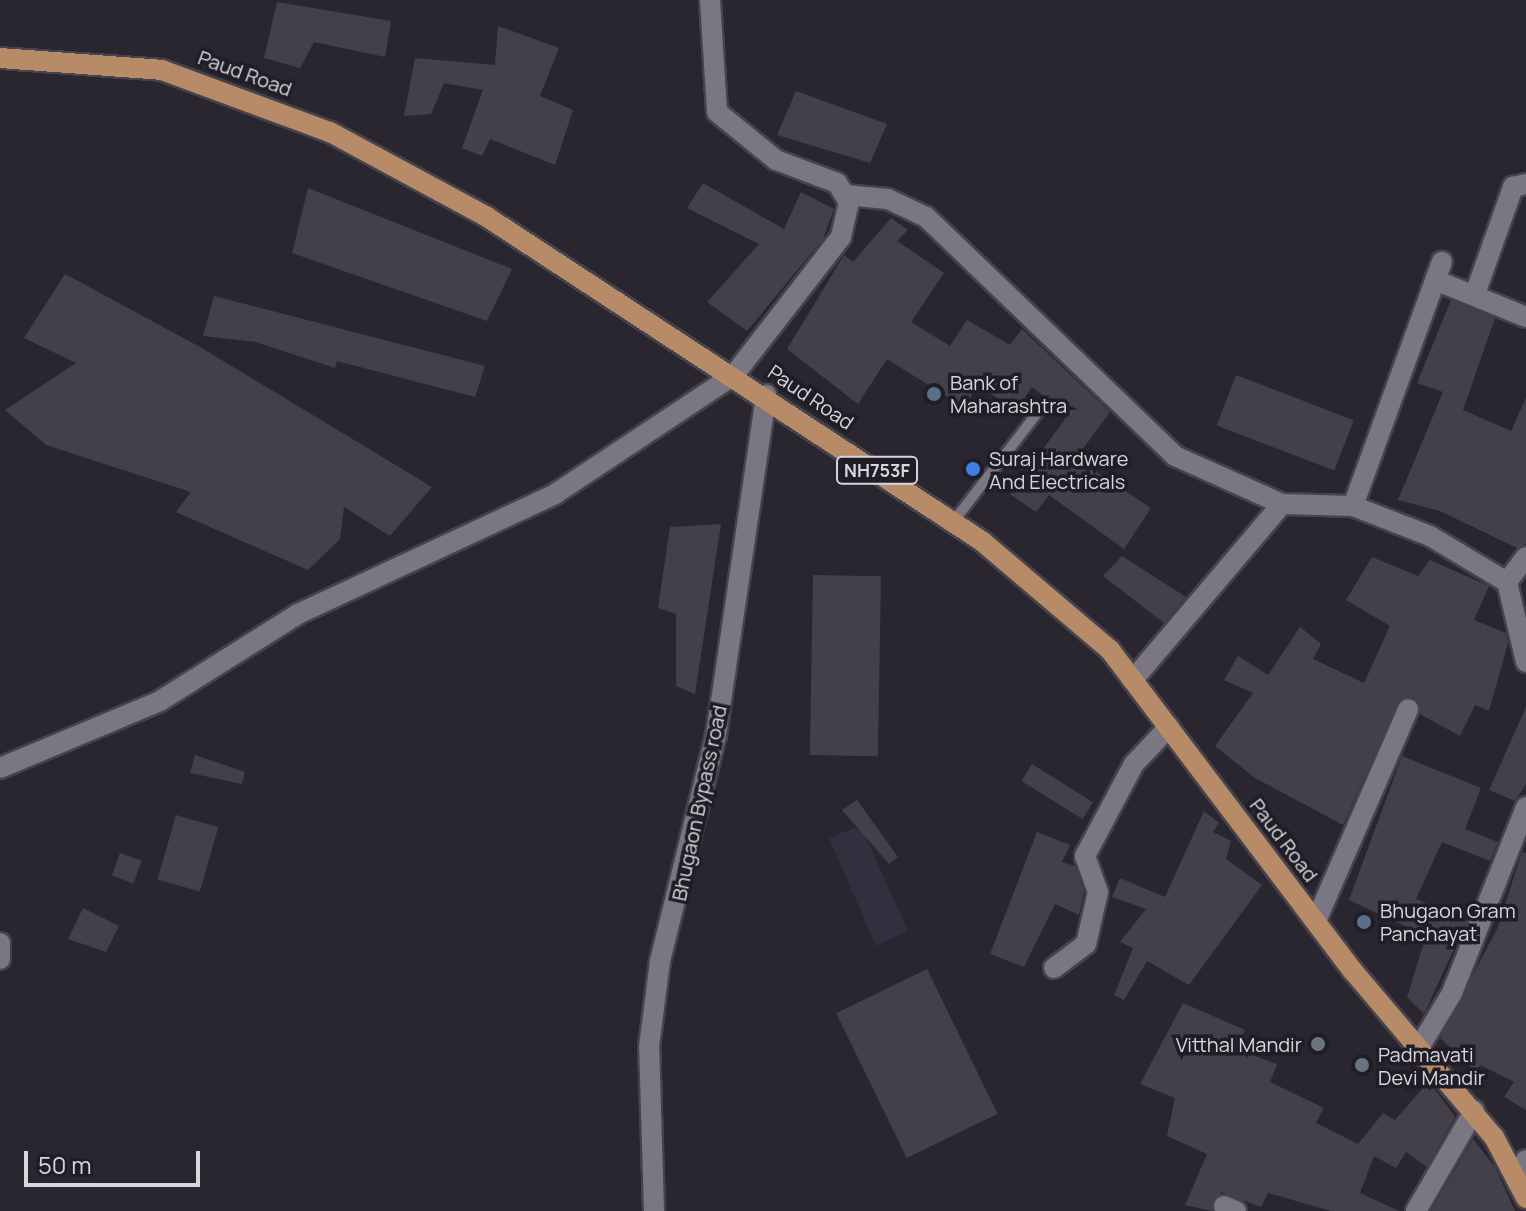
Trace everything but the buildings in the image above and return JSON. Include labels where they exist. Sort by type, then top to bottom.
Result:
[{"type":"main road","name":"Paud Road","points":[[0,58],[162,70],[330,132],[487,217],[766,395],[953,522],[1060,600],[1133,680],[1417,1051],[1438,1064],[1474,1111],[1522,1190]]},
{"type":"street","points":[[0,768],[160,701],[298,614],[555,494],[734,375],[841,237],[845,195],[837,183],[776,160],[717,112],[710,0]]},
{"type":"street","points":[[1475,294],[1513,187],[1526,184]]},
{"type":"street","points":[[845,195],[888,199],[926,217],[1175,456],[1282,504],[1353,506],[1430,536],[1507,582],[1526,662]]},
{"type":"street","points":[[1353,506],[1438,271],[1475,294],[1526,317]]},
{"type":"street","name":"Bhugaon Bypass road","points":[[654,1211],[649,1047],[660,961],[716,735],[766,395]]},
{"type":"street","points":[[1133,680],[1282,504]]},
{"type":"street","points":[[1507,582],[1526,557]]},
{"type":"street","points":[[1316,921],[1408,709]]},
{"type":"street","points":[[1054,968],[1086,944],[1098,892],[1085,856],[1134,764],[1169,727]]},
{"type":"street","points":[[1417,1051],[1452,993],[1526,807]]},
{"type":"street","points":[[0,943],[0,959]]},
{"type":"street","points":[[1416,1211],[1474,1111]]},
{"type":"street","points":[[1522,1190],[1526,1160]]},
{"type":"lane","points":[[953,522],[1038,412]]},
{"type":"shaded area","points":[[854,828],[863,831],[908,931],[876,946],[829,838]]},
{"type":"place","name":"Bank of Maharashtra","points":[[934,394]]},
{"type":"place","name":"Suraj Hardware And Electricals","points":[[973,469]]},
{"type":"place","name":"Bhugaon Gram Panchayat","points":[[1364,922]]},
{"type":"place","name":"Vitthal Mandir","points":[[1318,1044]]},
{"type":"place","name":"Padmavati Devi Mandir","points":[[1362,1065]]}]
